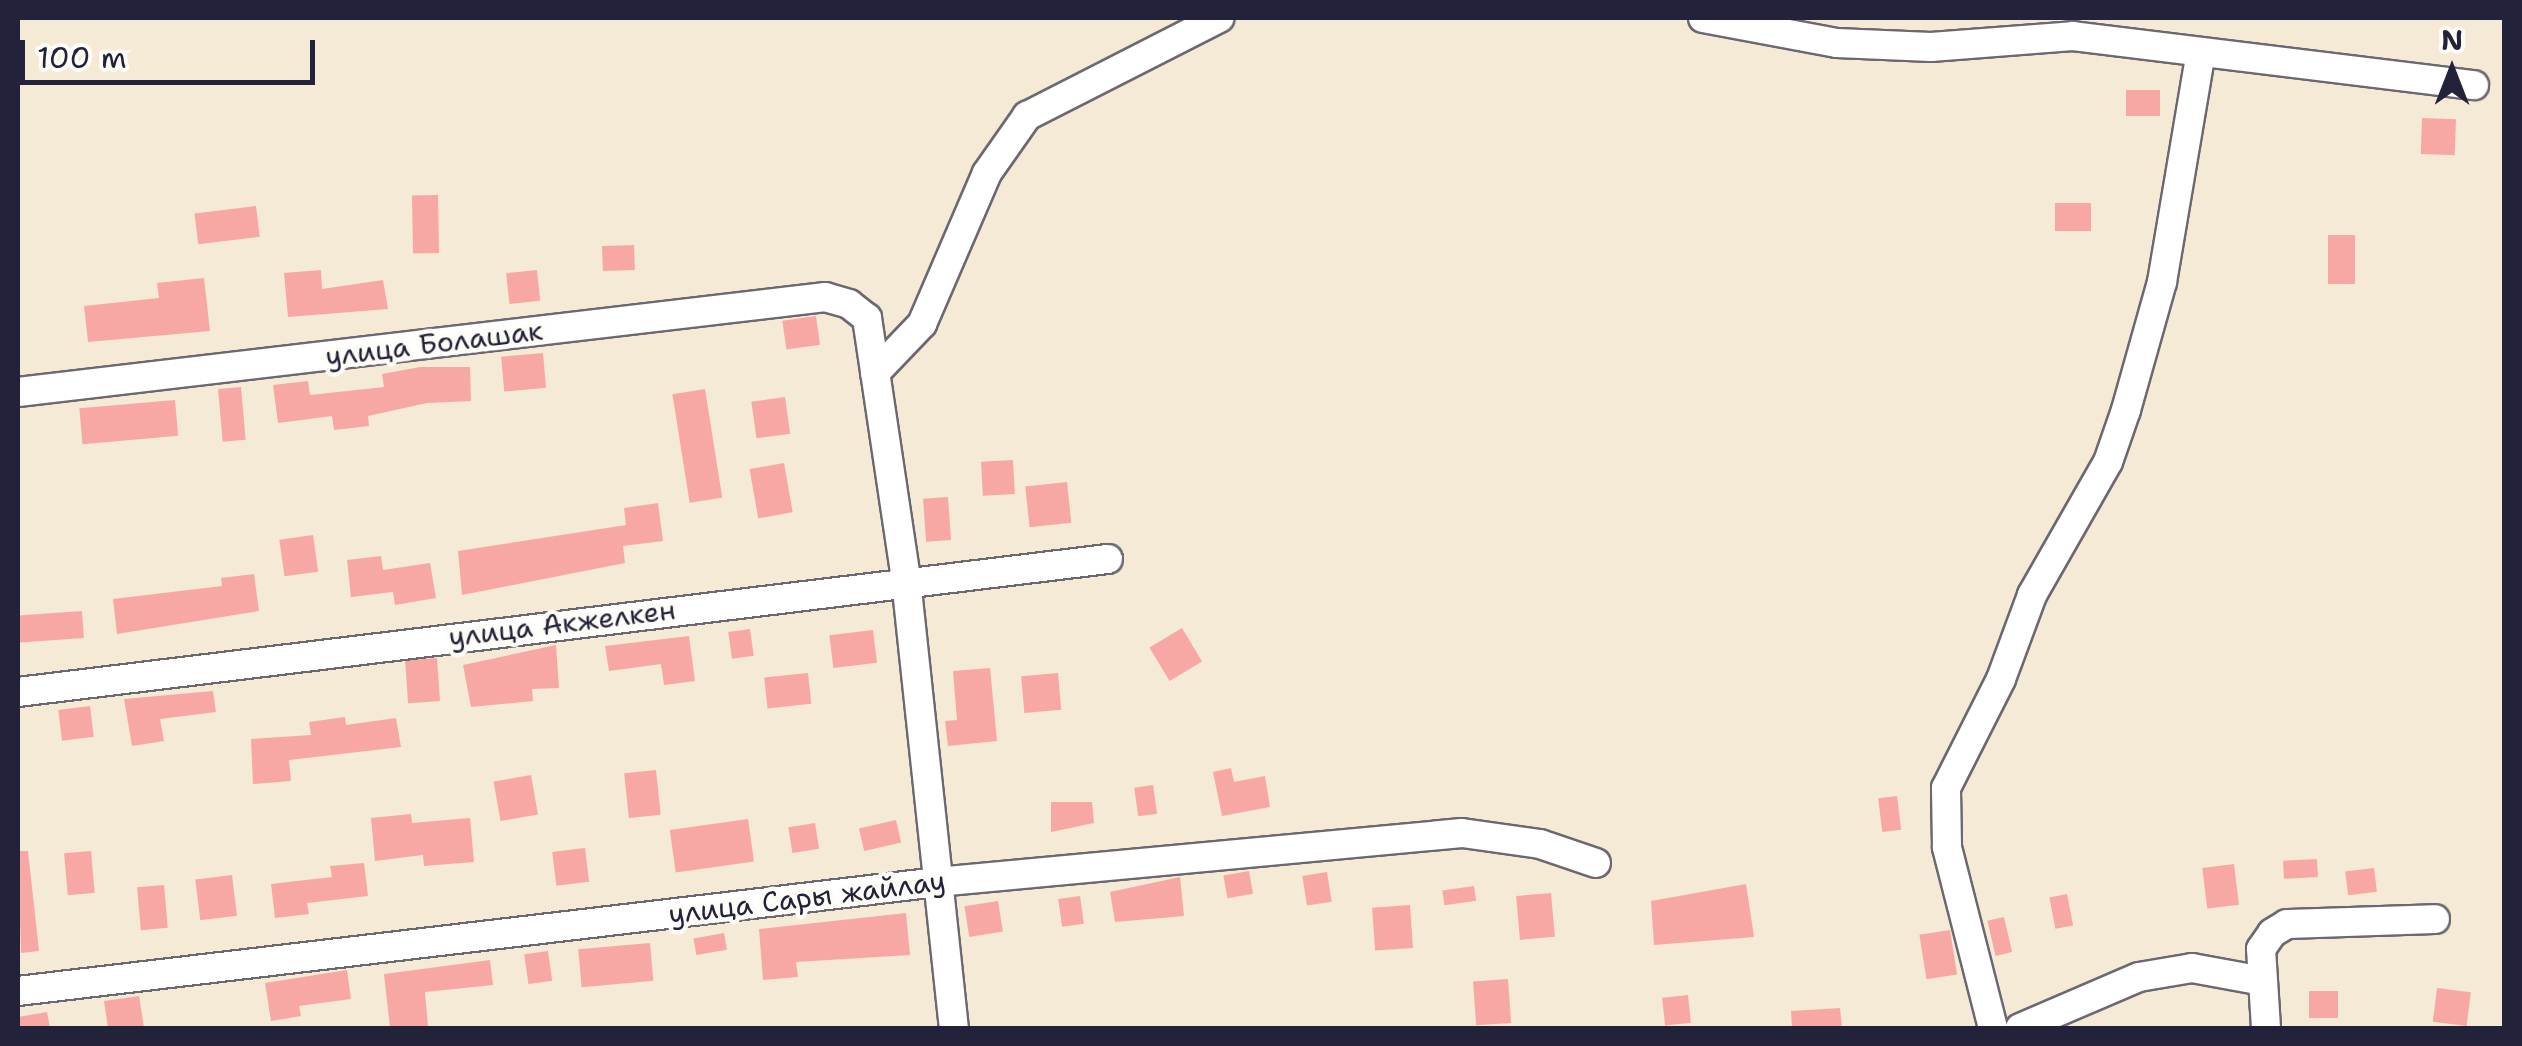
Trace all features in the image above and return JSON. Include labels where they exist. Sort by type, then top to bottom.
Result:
[{"type":"street","points":[[954,1028],[906,580],[875,372],[922,324],[987,172],[1028,116],[1218,18]]},
{"type":"street","points":[[1704,18],[1836,43],[1932,47],[2073,36],[2474,85]]},
{"type":"street","points":[[1993,1028],[1946,848],[1946,788],[2001,680],[2032,594],[2108,462],[2126,410],[2162,282],[2200,52]]},
{"type":"street","name":"улица Болашак","points":[[18,392],[826,297],[849,304],[867,318],[875,372]]},
{"type":"street","name":"улица Акжелкен","points":[[18,692],[906,580],[1108,559]]},
{"type":"street","name":"улица Сары жайлау","points":[[18,991],[937,882],[1462,833],[1540,844],[1596,863]]},
{"type":"street","points":[[2266,1028],[2261,949],[2287,924],[2435,919]]},
{"type":"street","points":[[2020,1028],[2139,977],[2192,968],[2263,981]]},
{"type":"building","points":[[2126,90],[2160,90],[2160,116],[2126,116]]},
{"type":"building","points":[[2422,118],[2456,119],[2455,155],[2421,154]]},
{"type":"building","points":[[412,195],[438,195],[439,253],[413,253]]},
{"type":"building","points":[[2055,203],[2091,203],[2091,231],[2055,231]]},
{"type":"building","points":[[256,206],[260,237],[198,244],[194,214]]},
{"type":"building","points":[[2328,235],[2355,235],[2355,284],[2328,284]]},
{"type":"building","points":[[634,245],[635,270],[603,271],[602,246]]},
{"type":"building","points":[[321,270],[322,289],[383,280],[388,309],[288,317],[284,273]]},
{"type":"building","points":[[537,270],[540,301],[509,304],[506,273]]},
{"type":"building","points":[[204,278],[210,331],[88,342],[84,306],[159,298],[157,283]]},
{"type":"building","points":[[816,316],[820,345],[786,349],[782,321]]},
{"type":"building","points":[[543,353],[546,388],[504,392],[501,357]]},
{"type":"building","points":[[420,367],[470,367],[471,401],[427,403],[368,416],[369,426],[334,430],[332,416],[278,423],[273,385],[308,381],[310,395],[384,387],[382,374]]},
{"type":"building","points":[[241,387],[246,440],[223,442],[218,389]]},
{"type":"building","points":[[705,389],[722,498],[690,503],[672,394]]},
{"type":"building","points":[[785,397],[790,434],[756,438],[751,402]]},
{"type":"building","points":[[175,400],[178,436],[83,444],[79,408]]},
{"type":"building","points":[[1013,460],[1015,494],[983,496],[981,462]]},
{"type":"building","points":[[784,463],[793,512],[758,518],[750,469]]},
{"type":"building","points":[[1067,482],[1071,523],[1030,527],[1025,486]]},
{"type":"building","points":[[948,497],[951,540],[926,542],[923,499]]},
{"type":"building","points":[[658,503],[663,541],[623,546],[625,563],[462,595],[458,551],[626,525],[624,508]]},
{"type":"building","points":[[313,535],[318,572],[284,576],[279,540]]},
{"type":"building","points":[[381,556],[383,570],[430,563],[436,598],[395,605],[393,592],[351,597],[347,560]]},
{"type":"building","points":[[254,574],[259,611],[117,634],[113,599],[222,586],[221,578]]},
{"type":"building","points":[[82,611],[84,638],[20,642],[18,615]]},
{"type":"building","points":[[1182,628],[1202,661],[1170,681],[1149,648]]},
{"type":"building","points":[[750,629],[754,656],[732,659],[728,632]]},
{"type":"building","points":[[873,630],[877,663],[833,668],[829,635]]},
{"type":"building","points":[[689,636],[695,681],[664,685],[661,664],[609,671],[605,646]]},
{"type":"building","points":[[556,645],[559,688],[532,689],[533,701],[471,707],[463,665]]},
{"type":"building","points":[[437,658],[440,701],[408,703],[405,660]]},
{"type":"building","points":[[990,668],[997,741],[948,746],[945,721],[957,720],[953,671]]},
{"type":"building","points":[[808,673],[811,704],[767,708],[764,678]]},
{"type":"building","points":[[1058,673],[1061,710],[1024,713],[1021,676]]},
{"type":"building","points":[[213,691],[216,712],[160,719],[164,741],[132,746],[124,699]]},
{"type":"building","points":[[90,706],[94,737],[62,741],[58,710]]},
{"type":"building","points":[[345,717],[346,725],[396,718],[401,747],[289,760],[291,781],[253,784],[251,739],[311,735],[309,722]]},
{"type":"building","points":[[1231,768],[1234,782],[1265,776],[1270,807],[1222,816],[1213,772]]},
{"type":"building","points":[[656,770],[661,815],[629,818],[624,773]]},
{"type":"building","points":[[531,775],[538,814],[501,821],[494,782]]},
{"type":"building","points":[[1153,785],[1157,814],[1138,816],[1134,788]]},
{"type":"building","points":[[1897,796],[1901,830],[1882,832],[1878,798]]},
{"type":"building","points":[[1051,802],[1092,802],[1094,823],[1051,832]]},
{"type":"building","points":[[411,814],[412,823],[470,818],[474,862],[424,866],[423,855],[375,861],[371,818]]},
{"type":"building","points":[[748,819],[754,862],[676,873],[670,830]]},
{"type":"building","points":[[896,820],[901,842],[864,851],[859,829]]},
{"type":"building","points":[[815,823],[819,849],[792,853],[788,827]]},
{"type":"building","points":[[585,848],[589,882],[556,886],[552,852]]},
{"type":"building","points":[[18,851],[28,851],[39,951],[21,953]]},
{"type":"building","points":[[91,851],[95,893],[68,895],[64,853]]},
{"type":"building","points":[[2317,859],[2318,877],[2284,879],[2283,861]]},
{"type":"building","points":[[364,863],[368,896],[307,903],[309,914],[275,918],[271,884],[332,877],[330,866]]},
{"type":"building","points":[[2234,864],[2239,905],[2207,909],[2202,868]]},
{"type":"building","points":[[2374,868],[2377,892],[2348,895],[2345,872]]},
{"type":"building","points":[[1249,871],[1253,894],[1227,898],[1223,876]]},
{"type":"building","points":[[1327,872],[1332,902],[1307,906],[1302,876]]},
{"type":"building","points":[[232,875],[237,916],[200,920],[195,880]]},
{"type":"building","points":[[1180,877],[1184,916],[1115,922],[1110,892]]},
{"type":"building","points":[[1746,884],[1754,937],[1654,945],[1651,901]]},
{"type":"building","points":[[164,885],[168,928],[141,930],[137,887]]},
{"type":"building","points":[[1474,886],[1476,901],[1444,905],[1442,890]]},
{"type":"building","points":[[1551,893],[1555,937],[1520,940],[1516,896]]},
{"type":"building","points":[[2067,894],[2073,925],[2055,929],[2049,897]]},
{"type":"building","points":[[1080,896],[1084,924],[1062,927],[1058,899]]},
{"type":"building","points":[[998,901],[1003,932],[969,937],[964,906]]},
{"type":"building","points":[[1410,905],[1413,948],[1375,951],[1372,908]]},
{"type":"building","points":[[906,913],[910,955],[796,962],[798,977],[763,980],[759,929]]},
{"type":"building","points":[[2004,917],[2012,952],[1996,956],[1987,921]]},
{"type":"building","points":[[1950,930],[1957,974],[1926,979],[1919,935]]},
{"type":"building","points":[[724,933],[727,950],[696,955],[693,938]]},
{"type":"building","points":[[650,943],[653,981],[582,987],[578,949]]},
{"type":"building","points":[[548,951],[552,981],[528,984],[524,954]]},
{"type":"building","points":[[490,960],[493,985],[425,992],[428,1026],[390,1028],[384,974]]},
{"type":"building","points":[[347,970],[351,999],[299,1006],[301,1016],[271,1021],[265,983]]},
{"type":"building","points":[[1508,979],[1511,1023],[1476,1025],[1473,981]]},
{"type":"building","points":[[2437,988],[2471,992],[2467,1026],[2433,1022]]},
{"type":"building","points":[[2309,991],[2338,991],[2338,1018],[2309,1018]]},
{"type":"building","points":[[1688,995],[1691,1023],[1665,1026],[1662,998]]},
{"type":"building","points":[[139,996],[144,1028],[108,1028],[104,1001]]},
{"type":"building","points":[[1840,1008],[1842,1028],[1792,1028],[1791,1011]]},
{"type":"building","points":[[47,1012],[50,1028],[18,1028],[18,1017]]}]
